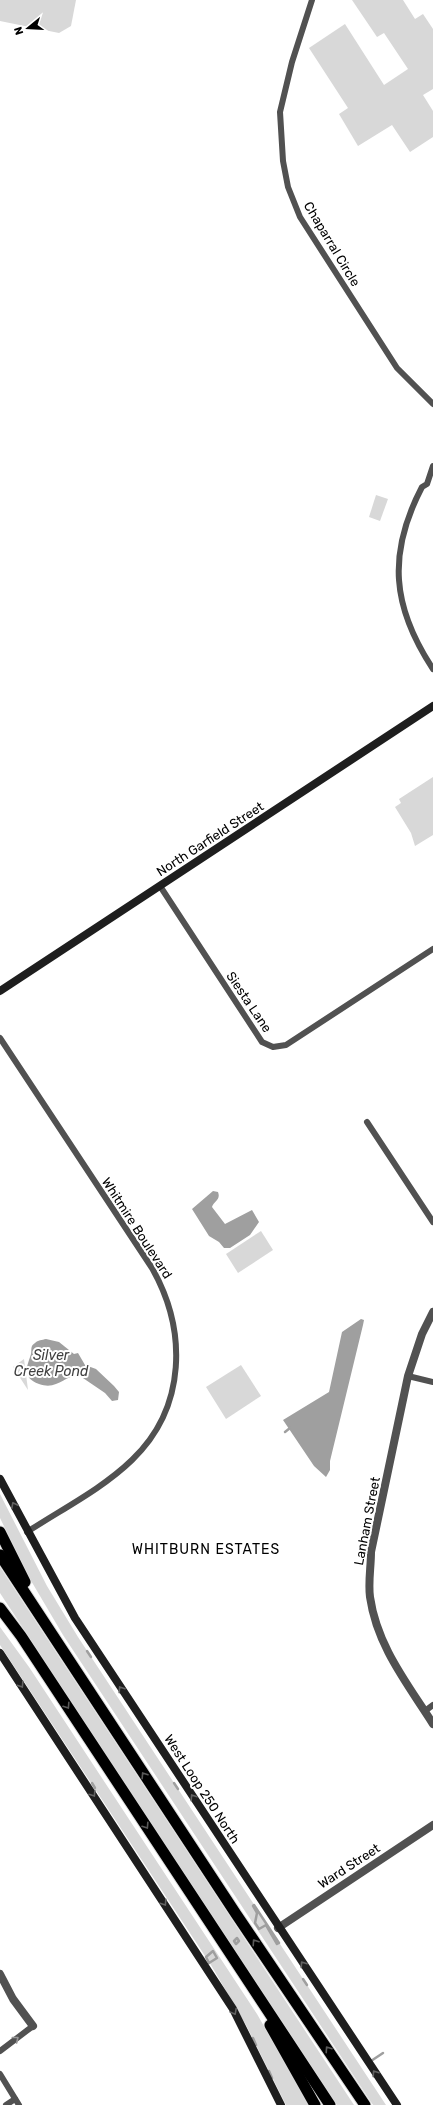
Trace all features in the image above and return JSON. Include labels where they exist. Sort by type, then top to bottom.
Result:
[{"type":"highway","points":[[0,1532],[27,1587],[67,1657]]},
{"type":"highway","points":[[0,1555],[236,1914],[365,2105]]},
{"type":"highway","points":[[0,1604],[330,2105]]},
{"type":"highway","points":[[0,1608],[15,1626]]},
{"type":"highway","points":[[246,1976],[273,2031],[315,2105]]},
{"type":"main road","name":"North Garfield Street","points":[[0,991],[433,706]]},
{"type":"main road","name":"West Loop 250 North","points":[[0,1479],[27,1532],[75,1618],[396,2105]]},
{"type":"main road","points":[[0,1653],[233,2009],[280,2105]]},
{"type":"street","name":"Chaparral Circle","points":[[312,0],[292,62],[280,112],[282,161],[288,187],[300,217],[397,368],[433,404]]},
{"type":"street","points":[[432,468],[430,482],[421,490],[406,521],[401,542],[398,569],[401,602],[413,637],[433,669]]},
{"type":"street","name":"Siesta Lane","points":[[160,886],[262,1042],[271,1047],[278,1048],[288,1044],[433,950]]},
{"type":"street","name":"Whitmire Boulevard","points":[[0,1038],[152,1268],[168,1301],[176,1338],[176,1371],[168,1402],[156,1429],[144,1446],[122,1470],[27,1532]]},
{"type":"street","points":[[367,1122],[433,1222]]},
{"type":"street","name":"Lanham Street","points":[[433,1312],[422,1334],[408,1376],[371,1552],[370,1588],[373,1613],[383,1645],[433,1724]]},
{"type":"street","points":[[408,1376],[433,1382]]},
{"type":"street","points":[[425,1711],[433,1705]]},
{"type":"street","name":"Ward Street","points":[[278,1928],[433,1825]]},
{"type":"street","points":[[0,1974],[13,1999],[33,2026],[0,2051]]},
{"type":"street","points":[[0,2074],[19,2105]]},
{"type":"street","points":[[6,2105],[15,2099]]},
{"type":"shaded area","points":[[0,0],[76,0],[71,26],[59,33],[0,21]]},
{"type":"shaded area","points":[[352,0],[403,0],[415,19],[423,14],[433,29],[433,89],[423,95],[433,111],[433,137],[410,152],[392,125],[358,146],[339,114],[348,108],[309,48],[345,24],[384,85],[408,69],[384,33],[377,37]]},
{"type":"shaded area","points":[[376,495],[388,499],[380,521],[369,517]]},
{"type":"shaded area","points":[[433,777],[433,835],[415,846],[411,833],[395,807],[401,803],[399,799]]},
{"type":"shaded area","points":[[261,1231],[273,1250],[238,1273],[226,1254]]},
{"type":"shaded area","points":[[24,1359],[28,1390],[13,1367]]},
{"type":"shaded area","points":[[241,1365],[261,1396],[226,1419],[206,1387]]},
{"type":"shaded area","points":[[0,1494],[47,1586],[78,1637],[386,2105],[373,2105],[63,1635],[30,1579],[0,1518]]},
{"type":"shaded area","points":[[0,1567],[354,2105],[337,2105],[322,2084],[0,1593]]},
{"type":"shaded area","points":[[0,1627],[29,1667],[257,2014],[309,2105],[286,2105],[246,2025],[211,1965],[0,1645]]},
{"type":"water","points":[[213,1191],[218,1192],[219,1197],[212,1207],[225,1224],[252,1210],[259,1222],[250,1235],[230,1248],[224,1248],[219,1242],[209,1236],[192,1209]]},
{"type":"water","points":[[361,1319],[364,1320],[363,1325],[330,1461],[330,1470],[326,1477],[314,1466],[283,1420],[329,1392],[342,1332]]},
{"type":"water","name":"Silver Creek Pond","points":[[46,1339],[59,1342],[74,1354],[78,1353],[85,1365],[96,1369],[114,1386],[119,1392],[118,1400],[112,1401],[105,1393],[80,1376],[70,1377],[56,1384],[46,1386],[33,1381],[28,1375],[27,1371],[32,1346],[37,1341]]},
{"type":"waterway","points":[[285,1432],[290,1428]]},
{"type":"waterway","points":[[87,1651],[91,1657]]},
{"type":"waterway","points":[[92,1783],[95,1788]]},
{"type":"waterway","points":[[174,1783],[178,1789]]},
{"type":"waterway","points":[[254,1905],[279,1943],[277,1944],[266,1925],[259,1929],[255,1923],[257,1913],[253,1906],[254,1905]]},
{"type":"waterway","points":[[237,1938],[239,1941],[236,1944],[234,1941],[237,1938]]},
{"type":"waterway","points":[[213,1951],[217,1958],[209,1963],[206,1957],[213,1951]]},
{"type":"waterway","points":[[303,1979],[307,1985]]},
{"type":"waterway","points":[[253,2038],[256,2045]]},
{"type":"waterway","points":[[371,2061],[383,2053]]},
{"type":"waterway","points":[[269,2071],[272,2078]]},
{"type":"district","name":"WHITBURN ESTATES","points":[[206,1549]]}]
